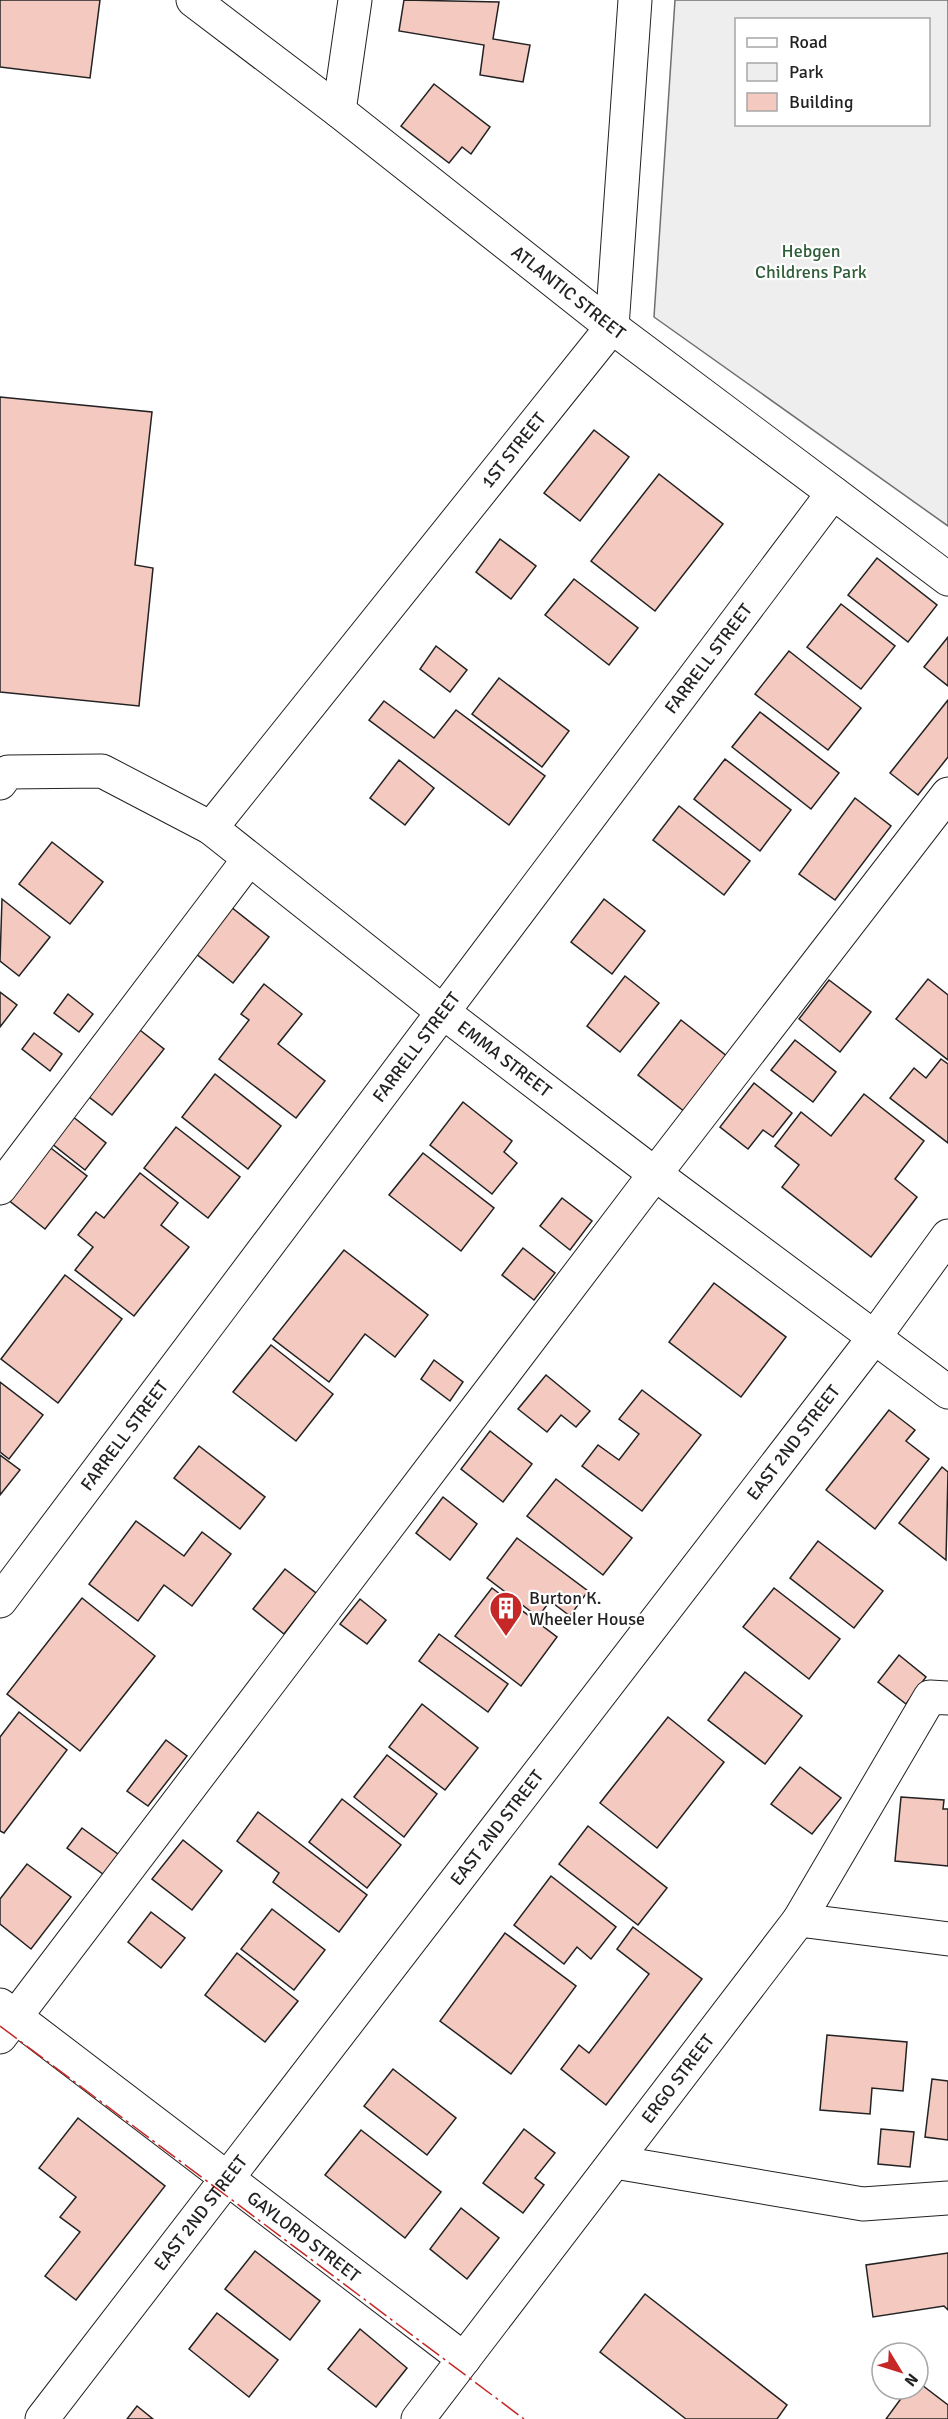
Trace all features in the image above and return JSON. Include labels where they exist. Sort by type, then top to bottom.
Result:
[{"type":"street","name":"ATLANTIC STREET","points":[[193,0],[339,111],[612,327],[948,579]]},
{"type":"street","points":[[339,111],[355,0]]},
{"type":"street","points":[[612,327],[635,0]]},
{"type":"street","name":"1ST STREET","points":[[211,828],[612,327]]},
{"type":"street","name":"FARRELL STREET","points":[[0,1601],[833,493]]},
{"type":"street","name":"EMMA STREET","points":[[4,778],[102,771],[211,828],[443,1012],[654,1174],[948,1392]]},
{"type":"street","points":[[5,2019],[948,794]]},
{"type":"street","points":[[0,1188],[249,859]]},
{"type":"street","name":"EAST 2ND STREET","points":[[42,2419],[873,1338],[948,1236]]},
{"type":"street","name":"ERGO STREET","points":[[418,2419],[799,1920],[930,1696],[948,1698]]},
{"type":"street","points":[[799,1920],[948,1939]]},
{"type":"street","name":"GAYLORD STREET","points":[[5,2019],[227,2178],[464,2359]]},
{"type":"street","points":[[615,2162],[863,2204],[948,2198]]},
{"type":"green space","name":"Hebgen Childrens Park","points":[[675,0],[948,0],[948,526],[654,317]]},
{"type":"building","points":[[0,0],[100,0],[90,78],[0,67]]},
{"type":"building","points":[[404,0],[499,2],[493,39],[530,45],[523,82],[480,75],[484,45],[399,31]]},
{"type":"building","points":[[434,84],[490,127],[471,154],[462,147],[449,163],[401,126]]},
{"type":"building","points":[[0,397],[152,412],[135,565],[153,568],[139,706],[0,692]]},
{"type":"building","points":[[594,430],[629,457],[580,521],[544,493]]},
{"type":"building","points":[[659,474],[723,524],[655,611],[591,561]]},
{"type":"building","points":[[500,539],[536,566],[511,599],[476,572]]},
{"type":"building","points":[[877,558],[937,605],[908,642],[848,595]]},
{"type":"building","points":[[574,579],[638,628],[609,665],[545,615]]},
{"type":"building","points":[[841,604],[895,646],[861,689],[807,647]]},
{"type":"building","points":[[948,637],[948,686],[924,667]]},
{"type":"building","points":[[436,646],[467,670],[450,692],[420,669]]},
{"type":"building","points":[[789,651],[861,708],[828,750],[755,694]]},
{"type":"building","points":[[499,678],[569,731],[542,767],[472,714]]},
{"type":"building","points":[[948,700],[948,757],[918,795],[890,773]]},
{"type":"building","points":[[384,701],[434,738],[456,710],[545,776],[509,825],[369,720]]},
{"type":"building","points":[[760,712],[839,773],[811,809],[732,747]]},
{"type":"building","points":[[725,759],[791,810],[760,851],[694,799]]},
{"type":"building","points":[[399,760],[434,788],[405,825],[370,798]]},
{"type":"building","points":[[855,798],[891,826],[835,900],[799,874]]},
{"type":"building","points":[[679,806],[750,861],[724,895],[653,840]]},
{"type":"building","points":[[52,842],[103,882],[70,924],[19,884]]},
{"type":"building","points":[[2,899],[50,937],[19,976],[0,961]]},
{"type":"building","points":[[604,899],[645,931],[612,974],[571,942]]},
{"type":"building","points":[[226,903],[269,937],[233,983],[190,949]]},
{"type":"building","points":[[625,976],[659,1003],[620,1052],[587,1026]]},
{"type":"building","points":[[928,979],[948,995],[948,1060],[896,1019]]},
{"type":"building","points":[[829,980],[871,1012],[840,1052],[799,1019]]},
{"type":"building","points":[[264,984],[302,1014],[278,1044],[325,1081],[296,1118],[219,1059],[249,1020],[241,1014]]},
{"type":"building","points":[[0,992],[17,1005],[0,1027]]},
{"type":"building","points":[[68,994],[93,1014],[79,1032],[54,1013]]},
{"type":"building","points":[[681,1020],[728,1057],[685,1112],[638,1075]]},
{"type":"building","points":[[136,1027],[164,1049],[112,1115],[84,1093]]},
{"type":"building","points":[[34,1033],[62,1054],[50,1071],[22,1049]]},
{"type":"building","points":[[795,1040],[836,1072],[813,1102],[771,1070]]},
{"type":"building","points":[[941,1059],[948,1064],[948,1143],[890,1098],[914,1068],[926,1078]]},
{"type":"building","points":[[215,1074],[281,1126],[248,1169],[182,1117]]},
{"type":"building","points":[[754,1083],[792,1113],[773,1137],[763,1130],[748,1149],[720,1127]]},
{"type":"building","points":[[864,1094],[924,1141],[895,1179],[917,1197],[871,1257],[782,1187],[799,1165],[775,1146],[801,1112],[831,1136]]},
{"type":"building","points":[[463,1102],[512,1141],[504,1152],[517,1163],[492,1194],[430,1145]]},
{"type":"building","points":[[72,1116],[106,1143],[85,1170],[51,1143]]},
{"type":"building","points":[[176,1127],[240,1177],[208,1218],[144,1168]]},
{"type":"building","points":[[43,1142],[87,1176],[45,1229],[2,1195]]},
{"type":"building","points":[[423,1153],[494,1208],[461,1251],[389,1195]]},
{"type":"building","points":[[140,1173],[178,1203],[161,1225],[189,1247],[134,1316],[75,1270],[93,1247],[78,1235],[96,1212],[104,1218]]},
{"type":"building","points":[[562,1198],[592,1221],[570,1250],[540,1226]]},
{"type":"building","points":[[523,1248],[555,1273],[534,1300],[502,1275]]},
{"type":"building","points":[[344,1250],[428,1315],[395,1357],[365,1334],[329,1382],[273,1339]]},
{"type":"building","points":[[65,1275],[122,1319],[58,1403],[1,1359]]},
{"type":"building","points":[[714,1283],[786,1337],[741,1397],[669,1342]]},
{"type":"building","points":[[271,1345],[333,1394],[296,1441],[233,1392]]},
{"type":"building","points":[[434,1360],[463,1382],[450,1401],[421,1379]]},
{"type":"building","points":[[546,1375],[590,1411],[576,1427],[561,1415],[547,1432],[518,1409]]},
{"type":"building","points":[[0,1382],[43,1415],[9,1459],[0,1452]]},
{"type":"building","points":[[642,1390],[701,1435],[642,1511],[582,1466],[598,1445],[619,1460],[639,1434],[619,1419]]},
{"type":"building","points":[[889,1410],[915,1430],[906,1441],[929,1459],[875,1529],[826,1490]]},
{"type":"building","points":[[490,1431],[532,1464],[503,1502],[461,1469]]},
{"type":"building","points":[[199,1446],[265,1497],[240,1529],[174,1478]]},
{"type":"building","points":[[0,1455],[20,1470],[0,1495]]},
{"type":"building","points":[[942,1467],[948,1472],[946,1560],[899,1523]]},
{"type":"building","points":[[556,1479],[632,1538],[603,1575],[527,1516]]},
{"type":"building","points":[[443,1497],[477,1524],[450,1560],[416,1533]]},
{"type":"building","points":[[136,1521],[184,1556],[202,1532],[231,1554],[192,1606],[164,1585],[138,1621],[89,1584]]},
{"type":"building","points":[[517,1538],[588,1591],[570,1616],[550,1601],[538,1617],[487,1578]]},
{"type":"building","points":[[818,1541],[883,1591],[854,1628],[790,1578]]},
{"type":"building","points":[[285,1569],[316,1593],[284,1634],[253,1609]]},
{"type":"building","name":"Burton K. Wheeler House","points":[[492,1588],[557,1637],[521,1686],[455,1636]]},
{"type":"building","points":[[774,1588],[840,1639],[809,1679],[743,1627]]},
{"type":"building","points":[[82,1598],[155,1656],[80,1751],[7,1694]]},
{"type":"building","points":[[360,1599],[386,1620],[367,1644],[340,1624]]},
{"type":"building","points":[[439,1634],[508,1684],[488,1712],[419,1661]]},
{"type":"building","points":[[899,1655],[926,1677],[906,1704],[878,1682]]},
{"type":"building","points":[[745,1672],[802,1716],[765,1764],[708,1720]]},
{"type":"building","points":[[422,1704],[478,1748],[445,1790],[389,1747]]},
{"type":"building","points":[[19,1712],[67,1750],[4,1833],[0,1831],[0,1737]]},
{"type":"building","points":[[668,1717],[724,1762],[657,1848],[600,1803]]},
{"type":"building","points":[[166,1740],[187,1756],[148,1806],[127,1791]]},
{"type":"building","points":[[387,1755],[437,1794],[404,1837],[354,1797]]},
{"type":"building","points":[[800,1767],[841,1798],[812,1834],[771,1804]]},
{"type":"building","points":[[901,1797],[944,1800],[943,1809],[948,1809],[948,1866],[895,1861]]},
{"type":"building","points":[[342,1799],[401,1845],[367,1888],[309,1842]]},
{"type":"building","points":[[258,1812],[367,1895],[339,1932],[273,1882],[279,1873],[237,1841]]},
{"type":"building","points":[[588,1826],[667,1888],[638,1925],[559,1864]]},
{"type":"building","points":[[82,1828],[122,1857],[107,1877],[67,1848]]},
{"type":"building","points":[[183,1840],[222,1871],[192,1910],[152,1879]]},
{"type":"building","points":[[27,1864],[71,1897],[31,1949],[0,1924],[0,1899]]},
{"type":"building","points":[[551,1876],[616,1927],[591,1959],[577,1947],[564,1964],[514,1925]]},
{"type":"building","points":[[272,1909],[325,1950],[294,1990],[241,1949]]},
{"type":"building","points":[[151,1912],[185,1938],[161,1968],[128,1942]]},
{"type":"building","points":[[633,1927],[702,1979],[606,2105],[561,2069],[579,2045],[589,2053],[649,1974],[617,1949]]},
{"type":"building","points":[[505,1933],[576,1986],[511,2074],[440,2021]]},
{"type":"building","points":[[237,1953],[298,2001],[265,2042],[205,1995]]},
{"type":"building","points":[[827,2035],[907,2042],[903,2091],[872,2088],[870,2114],[820,2110]]},
{"type":"building","points":[[393,2069],[456,2118],[427,2155],[364,2106]]},
{"type":"building","points":[[932,2079],[948,2081],[948,2140],[925,2137]]},
{"type":"building","points":[[78,2118],[165,2186],[76,2300],[45,2276],[80,2232],[60,2217],[76,2197],[39,2168]]},
{"type":"building","points":[[524,2129],[555,2153],[535,2178],[544,2185],[523,2213],[483,2183]]},
{"type":"building","points":[[881,2129],[914,2132],[910,2167],[878,2164]]},
{"type":"building","points":[[361,2130],[441,2192],[405,2238],[325,2175]]},
{"type":"building","points":[[461,2208],[499,2238],[467,2279],[430,2249]]},
{"type":"building","points":[[255,2251],[320,2301],[290,2340],[225,2289]]},
{"type":"building","points":[[948,2253],[948,2310],[944,2306],[873,2317],[866,2265]]},
{"type":"building","points":[[645,2294],[787,2405],[777,2419],[686,2419],[600,2352]]},
{"type":"building","points":[[217,2313],[278,2360],[249,2397],[189,2349]]},
{"type":"building","points":[[360,2329],[407,2368],[376,2407],[328,2369]]},
{"type":"building","points":[[930,2391],[948,2405],[948,2419],[886,2419],[899,2401],[930,2401]]},
{"type":"building","points":[[137,2406],[153,2419],[127,2419]]},
{"type":"power","points":[[0,2026],[524,2419]]},
{"type":"place","name":"Burton K. Wheeler House","points":[[506,1637]]}]
